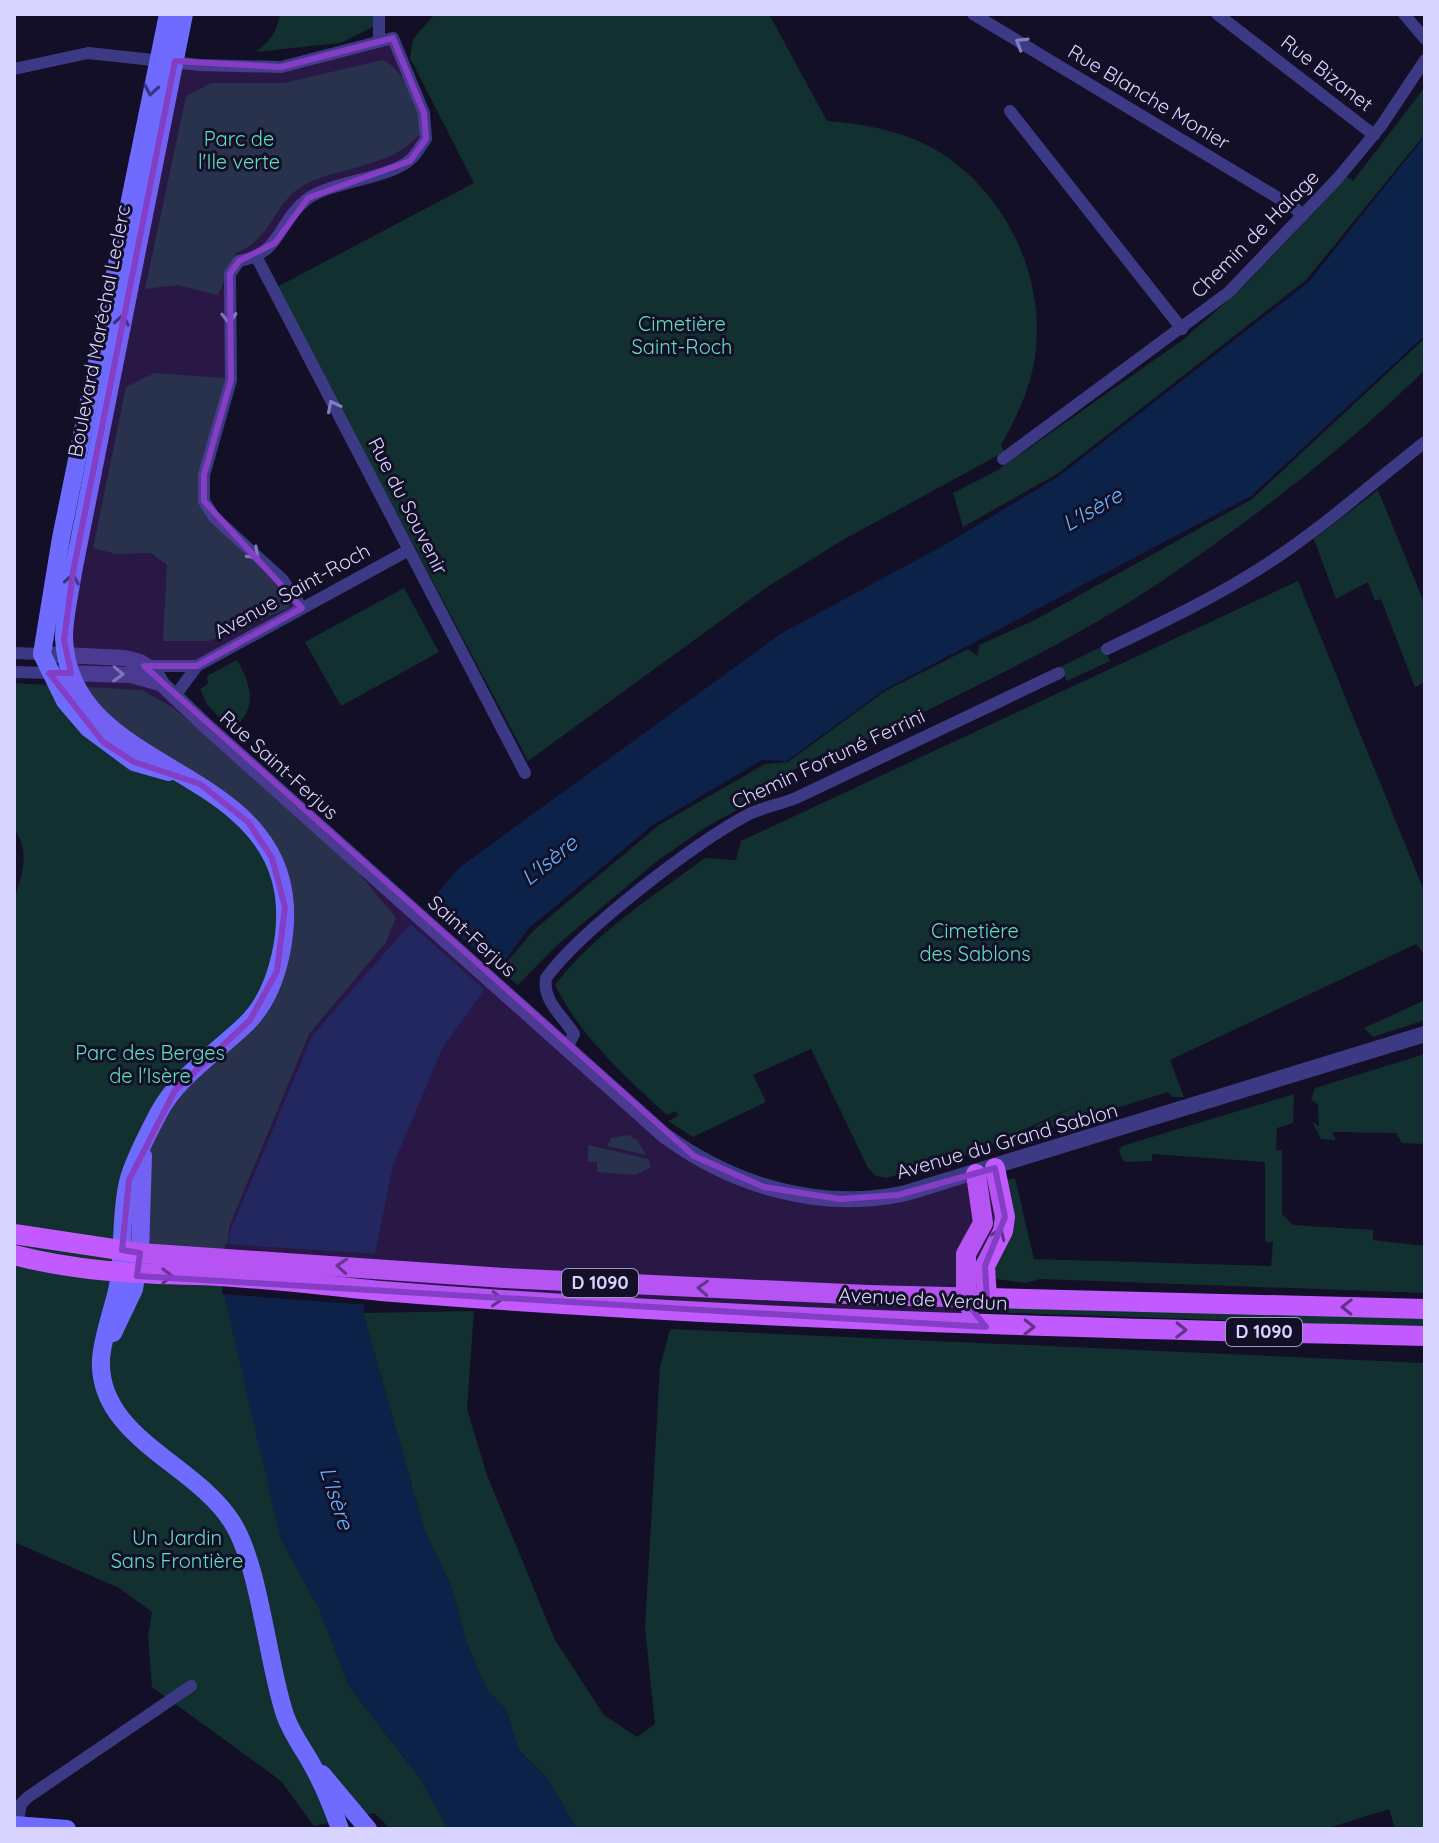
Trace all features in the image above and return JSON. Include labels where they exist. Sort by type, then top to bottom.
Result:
[{"type":"main road","name":"Boulevard Maréchal Leclerc","points":[[42,654],[61,538],[156,58],[168,14]]},
{"type":"main road","name":"Boulevard Maréchal Leclerc","points":[[70,665],[64,640],[73,572],[184,14]]},
{"type":"main road","points":[[42,654],[49,673],[70,708],[103,742],[134,762],[179,774]]},
{"type":"main road","points":[[70,665],[100,719],[124,740],[233,808],[265,845],[279,874],[286,927],[277,971],[250,1020],[185,1077],[159,1112],[129,1180],[130,1299],[101,1359],[104,1384],[115,1409],[133,1430],[205,1489],[233,1523],[247,1560],[279,1696],[293,1734],[311,1763],[340,1829]]},
{"type":"main road","points":[[985,1171],[983,1223],[966,1254],[974,1302],[986,1327]]},
{"type":"main road","name":"D 1090","points":[[14,1234],[198,1266]]},
{"type":"main road","name":"D 1090","points":[[14,1255],[128,1275],[198,1266]]},
{"type":"main road","name":"Avenue de Verdun","points":[[198,1266],[420,1272],[974,1302],[1425,1309]]},
{"type":"main road","name":"Avenue de Verdun","points":[[198,1266],[419,1294],[812,1318],[986,1327],[1425,1336]]},
{"type":"main road","points":[[812,1318],[974,1302]]},
{"type":"main road","points":[[311,1763],[337,1788],[368,1829]]},
{"type":"main road","points":[[16,1825],[67,1829]]},
{"type":"street","points":[[379,14],[379,41]]},
{"type":"street","name":"Rue Blanche Monier","points":[[973,14],[1295,208],[1302,216]]},
{"type":"street","name":"Rue Bizanet","points":[[1217,14],[1374,135]]},
{"type":"street","points":[[1404,14],[1425,39]]},
{"type":"street","points":[[14,69],[77,53],[243,68],[281,67],[311,62],[393,38],[424,113],[426,139],[410,161],[308,198],[294,212],[275,243],[257,258],[239,261],[230,274],[231,380],[204,475],[204,501],[214,517],[283,580],[302,608]]},
{"type":"street","name":"Chemin de Halage","points":[[1003,459],[1229,292],[1374,135],[1425,60]]},
{"type":"street","points":[[1010,111],[1182,329]]},
{"type":"street","name":"Rue du Souvenir","points":[[257,258],[525,773]]},
{"type":"street","points":[[1107,649],[1204,603],[1261,568],[1336,514],[1425,442]]},
{"type":"street","name":"Avenue Saint-Roch","points":[[175,696],[197,666],[407,551]]},
{"type":"street","name":"Avenue Saint-Roch","points":[[14,653],[42,654],[70,665],[131,675],[162,684]]},
{"type":"street","name":"Avenue Saint-Roch","points":[[14,672],[49,673],[70,665],[125,658],[146,666],[197,666]]},
{"type":"street","points":[[146,666],[162,684]]},
{"type":"street","name":"Chemin Fortuné Ferrini","points":[[567,1048],[574,1034],[549,1000],[544,989],[546,978],[600,924],[666,871],[752,813],[796,798],[1059,673]]},
{"type":"street","name":"Rue Saint-Ferjus","points":[[162,684],[372,874]]},
{"type":"street","name":"Saint-Ferjus","points":[[372,874],[546,1029]]},
{"type":"street","name":"Avenue du Grand Sablon","points":[[546,1029],[683,1148],[717,1169],[791,1194],[840,1199],[898,1195],[985,1171],[1425,1034]]},
{"type":"street","points":[[16,1825],[21,1804],[28,1797],[191,1686]]},
{"type":"highlighted area","points":[[393,38],[424,113],[426,139],[410,161],[308,198],[275,243],[239,261],[230,274],[231,380],[204,475],[204,501],[302,608],[197,666],[144,666],[694,1156],[764,1187],[840,1199],[898,1195],[995,1168],[1005,1217],[985,1266],[987,1299],[963,1298],[986,1327],[137,1276],[140,1253],[122,1250],[129,1180],[175,1090],[250,1020],[277,971],[285,907],[272,858],[248,822],[200,784],[134,762],[103,742],[49,673],[71,673],[64,640],[73,572],[175,61],[281,67]]},
{"type":"green space","points":[[280,14],[376,14],[375,26],[340,43],[256,52],[272,36]]},
{"type":"green space","name":"Cimetière Saint-Roch","points":[[435,14],[769,14],[827,121],[878,128],[915,139],[953,161],[976,181],[1012,230],[1024,258],[1037,318],[1032,374],[1019,410],[1001,445],[1004,452],[841,541],[767,587],[528,761],[277,287],[474,183],[410,58],[413,39]]},
{"type":"green space","name":"Parc de l'Ile verte","points":[[383,60],[399,72],[415,101],[422,131],[411,143],[385,158],[325,176],[298,189],[259,237],[236,253],[218,295],[178,285],[145,289],[186,96],[211,83],[284,83]]},
{"type":"green space","points":[[1425,87],[1425,134],[1306,280],[1057,474],[963,527],[953,493],[998,470],[1184,339],[1241,289],[1347,177],[1353,181]]},
{"type":"green space","points":[[1425,338],[1425,370],[1394,399],[1297,482],[1159,583],[1083,630],[1003,672],[842,753],[824,753],[781,777],[770,792],[706,827],[657,861],[556,946],[518,985],[500,970],[534,930],[659,825],[765,764],[788,762],[885,691],[968,649],[978,656],[979,645],[1035,620],[1252,499]]},
{"type":"green space","points":[[155,373],[225,378],[209,437],[202,506],[270,577],[290,603],[289,608],[209,641],[163,641],[167,565],[151,553],[116,554],[93,548],[126,387]]},
{"type":"green space","points":[[1378,490],[1425,605],[1425,682],[1415,687],[1381,599],[1375,601],[1368,582],[1336,599],[1314,539]]},
{"type":"green space","name":"Cimetière des Sablons","points":[[1298,581],[1425,893],[1425,955],[1416,944],[1170,1060],[1184,1097],[1172,1097],[1168,1092],[997,1145],[1083,1102],[974,1153],[886,1178],[876,1176],[868,1168],[811,1049],[753,1075],[766,1102],[693,1137],[668,1121],[678,1116],[676,1111],[667,1115],[620,1071],[590,1039],[565,1004],[555,985],[588,948],[705,858],[736,860],[741,841]]},
{"type":"green space","points":[[404,588],[439,652],[341,706],[305,642]]},
{"type":"green space","points":[[1103,646],[1110,661],[1067,681],[1060,667]]},
{"type":"green space","points":[[237,660],[250,697],[246,714],[232,730],[208,706],[200,689],[208,684],[207,676]]},
{"type":"green space","name":"Parc des Berges de l'Isère","points":[[14,683],[142,690],[175,709],[347,859],[396,918],[386,942],[309,1034],[229,1227],[225,1297],[281,1539],[319,1608],[349,1686],[422,1781],[448,1829],[391,1829],[374,1813],[314,1826],[281,1781],[152,1687],[148,1637],[152,1612],[119,1588],[14,1542],[14,899],[23,854],[14,828]]},
{"type":"green space","points":[[1425,1000],[1425,1020],[1373,1037],[1364,1028]]},
{"type":"green space","points":[[1425,1054],[1425,1144],[1402,1143],[1396,1133],[1332,1132],[1336,1140],[1321,1139],[1312,1122],[1319,1126],[1318,1105],[1311,1099],[1315,1088]]},
{"type":"green space","points":[[1294,1094],[1293,1123],[1277,1128],[1276,1150],[1282,1150],[1282,1214],[1293,1225],[1373,1230],[1373,1240],[1425,1246],[1425,1293],[1040,1279],[1026,1283],[995,1279],[992,1261],[1002,1181],[1015,1178],[1034,1259],[1271,1266],[1273,1242],[1265,1242],[1265,1162],[1152,1154],[1152,1161],[1124,1162],[1119,1151],[1122,1146]]},
{"type":"green space","points":[[629,1135],[637,1140],[646,1155],[607,1146],[611,1138]]},
{"type":"green space","points":[[588,1145],[648,1159],[651,1167],[635,1175],[597,1172],[597,1162],[588,1162]]},
{"type":"green space","points":[[992,1308],[1425,1318],[1425,1327],[984,1312]]},
{"type":"green space","points":[[474,1311],[467,1409],[487,1475],[555,1640],[604,1715],[637,1737],[655,1724],[645,1628],[660,1367],[670,1329],[1425,1363],[1425,1829],[1395,1829],[1389,1809],[1325,1829],[577,1829],[547,1778],[519,1751],[506,1710],[487,1690],[467,1644],[451,1586],[424,1529],[363,1313]]},
{"type":"water","name":"L'Isère","points":[[1425,136],[1425,335],[1251,496],[884,690],[787,761],[762,760],[654,824],[528,929],[443,1047],[393,1165],[363,1313],[424,1529],[451,1586],[467,1644],[487,1690],[506,1710],[519,1751],[547,1778],[577,1829],[448,1829],[422,1781],[349,1686],[319,1608],[280,1537],[225,1298],[230,1232],[312,1036],[460,867],[782,633],[946,544],[1059,476],[1309,282]]},
{"type":"pier","points":[[423,903],[501,973],[487,992],[407,921]]},
{"type":"pier","points":[[225,1244],[379,1254],[369,1305],[222,1294]]},
{"type":"park label","name":"Un Jardin Sans Frontière","points":[[177,1550]]}]
